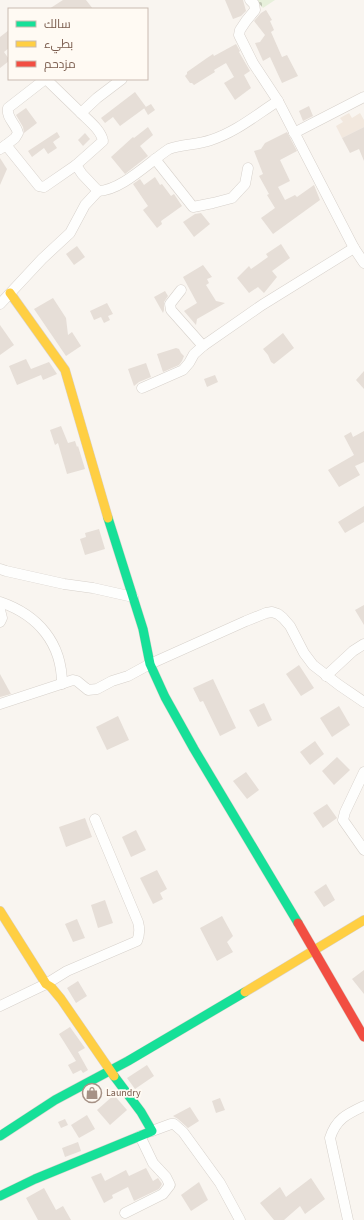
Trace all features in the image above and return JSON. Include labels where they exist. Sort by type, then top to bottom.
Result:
[{"type":"street","points":[[250,0],[254,4],[255,10],[243,25],[239,35],[253,64],[278,101],[354,248],[364,263]]},
{"type":"street","points":[[44,80],[47,80],[81,113],[95,128],[102,137],[103,141],[76,165],[47,186],[41,187],[3,147],[18,133],[8,116],[8,108],[44,80]]},
{"type":"street","points":[[81,113],[97,98],[121,80]]},
{"type":"street","points":[[294,132],[364,97]]},
{"type":"street","points":[[0,304],[42,259],[70,234],[85,205],[98,192],[119,186],[169,149],[209,141],[230,133],[278,101]]},
{"type":"street","points":[[155,159],[193,207],[232,198],[245,184],[248,168]]},
{"type":"street","points":[[76,165],[98,192]]},
{"type":"street","points":[[142,388],[183,370],[194,354],[203,346],[262,305],[354,248]]},
{"type":"street","points":[[181,290],[170,304],[171,310],[203,346]]},
{"type":"street","points":[[10,293],[65,370],[103,502],[133,597],[146,642],[150,664],[164,697],[294,915],[364,1037]]},
{"type":"street","points":[[0,569],[64,584],[93,588],[133,597]]},
{"type":"street","points":[[0,602],[26,613],[49,636],[60,665],[62,684]]},
{"type":"street","points":[[0,610],[2,618],[0,622]]},
{"type":"street","points":[[0,704],[73,680],[77,680],[88,690],[93,690],[112,681],[128,676],[150,664],[246,621],[272,612],[278,614],[290,626],[304,653],[313,664],[326,676],[364,702]]},
{"type":"street","points":[[326,676],[353,651],[364,644]]},
{"type":"street","points":[[364,772],[345,812],[343,820],[364,850]]},
{"type":"street","points":[[0,1006],[46,984],[67,971],[137,941],[140,929],[138,922],[95,819]]},
{"type":"street","points":[[0,911],[46,984],[55,990],[141,1112],[152,1131]]},
{"type":"street","points":[[1,1133],[55,1100],[110,1070],[314,951],[364,920]]},
{"type":"street","points":[[348,1220],[330,1138],[332,1130],[341,1118],[364,1106]]},
{"type":"street","points":[[0,1196],[35,1179],[152,1131],[174,1124],[183,1132],[220,1183],[240,1220]]},
{"type":"street","points":[[125,1213],[163,1194],[170,1185],[166,1177],[153,1163],[140,1136]]},
{"type":"shaded area","points":[[349,113],[352,118],[360,113],[364,120],[364,127],[342,138],[336,126],[343,122],[340,118]]},
{"type":"green space","points":[[256,0],[275,0],[263,8]]},
{"type":"building","points":[[63,0],[86,0],[92,8],[51,8]]},
{"type":"building","points":[[225,0],[243,0],[246,11],[241,16],[233,19]]},
{"type":"building","points":[[266,10],[272,20],[270,21],[274,30],[271,32],[282,57],[287,55],[298,76],[282,83],[270,57],[263,61],[255,43],[260,42],[265,35],[254,21]]},
{"type":"building","points":[[8,31],[8,49],[4,52],[8,58],[8,62],[0,68],[0,37]]},
{"type":"building","points":[[236,44],[250,71],[244,75],[251,88],[235,100],[224,83],[234,77],[226,63],[194,85],[190,83],[185,76],[187,72],[213,54],[214,56]]},
{"type":"building","points":[[135,92],[146,107],[120,126],[113,117],[105,123],[101,118]]},
{"type":"building","points":[[151,104],[155,110],[148,115],[144,108]]},
{"type":"building","points":[[309,106],[313,116],[303,121],[299,111]]},
{"type":"building","points":[[26,108],[37,123],[24,133],[23,127],[16,115]]},
{"type":"building","points":[[148,127],[153,135],[140,146],[148,156],[125,174],[111,157],[133,137],[134,138]]},
{"type":"building","points":[[364,127],[364,161],[359,149],[350,153],[342,138]]},
{"type":"building","points":[[57,132],[60,137],[53,142],[57,148],[48,154],[44,148],[32,157],[28,151]]},
{"type":"building","points":[[287,132],[297,151],[280,160],[290,181],[278,187],[285,200],[295,195],[297,197],[314,185],[320,200],[273,234],[261,218],[275,208],[267,195],[269,194],[259,176],[263,174],[254,151],[261,149],[265,143]]},
{"type":"building","points":[[85,133],[90,139],[83,146],[78,140]]},
{"type":"building","points":[[0,158],[7,169],[0,185]]},
{"type":"building","points":[[155,177],[160,185],[162,184],[171,196],[174,194],[182,206],[161,221],[162,224],[157,228],[143,210],[148,206],[133,184],[140,179],[144,185]]},
{"type":"building","points":[[201,213],[210,224],[194,237],[183,222],[195,214]]},
{"type":"building","points":[[281,244],[290,258],[272,271],[277,277],[264,293],[258,287],[249,293],[237,278],[249,266],[251,269],[268,257],[266,254]]},
{"type":"building","points":[[77,246],[85,257],[74,265],[66,254]]},
{"type":"building","points":[[203,265],[212,277],[207,279],[209,283],[206,285],[216,301],[225,303],[197,319],[196,325],[184,311],[197,303],[183,277]]},
{"type":"building","points":[[165,291],[168,296],[164,302],[163,313],[154,297]]},
{"type":"building","points":[[53,298],[66,318],[68,335],[72,332],[81,346],[66,356],[34,309]]},
{"type":"building","points":[[107,303],[113,314],[108,316],[110,320],[104,323],[101,317],[94,320],[90,311]]},
{"type":"building","points":[[0,325],[14,345],[0,355]]},
{"type":"building","points":[[283,333],[294,348],[274,364],[271,362],[263,349]]},
{"type":"building","points":[[176,348],[179,349],[184,356],[182,361],[179,365],[163,372],[157,354]]},
{"type":"building","points":[[26,359],[31,369],[49,362],[57,374],[43,380],[41,375],[17,385],[9,366]]},
{"type":"building","points":[[146,363],[151,377],[134,386],[128,369]]},
{"type":"building","points":[[364,371],[364,389],[356,380]]},
{"type":"building","points":[[215,375],[218,382],[207,387],[204,379]]},
{"type":"building","points":[[61,426],[68,443],[75,441],[77,447],[78,446],[85,469],[67,474],[58,443],[55,445],[50,430]]},
{"type":"building","points":[[364,431],[364,462],[355,466],[360,475],[339,487],[328,470],[354,455],[344,436],[351,432],[353,437]]},
{"type":"building","points":[[364,506],[364,522],[345,533],[338,522]]},
{"type":"building","points":[[99,529],[105,549],[85,555],[80,539],[86,537],[85,533]]},
{"type":"building","points":[[364,605],[364,625],[355,610]]},
{"type":"building","points":[[299,665],[314,688],[301,696],[286,674]]},
{"type":"building","points":[[0,674],[11,694],[0,697]]},
{"type":"building","points":[[213,679],[236,728],[220,736],[203,701],[200,702],[193,688]]},
{"type":"building","points":[[264,703],[272,720],[258,727],[249,710]]},
{"type":"building","points":[[339,706],[350,725],[332,737],[320,718]]},
{"type":"building","points":[[118,716],[129,740],[107,750],[96,727]]},
{"type":"building","points":[[315,741],[324,754],[310,765],[300,752]]},
{"type":"building","points":[[337,757],[350,770],[334,785],[322,771]]},
{"type":"building","points":[[246,772],[259,790],[247,799],[233,781]]},
{"type":"building","points":[[327,804],[337,818],[323,828],[313,813]]},
{"type":"building","points":[[85,818],[92,837],[66,847],[59,827]]},
{"type":"building","points":[[136,830],[146,850],[131,857],[122,837]]},
{"type":"building","points":[[157,870],[167,889],[160,893],[163,899],[153,904],[140,878]]},
{"type":"building","points":[[326,884],[335,900],[324,907],[314,892]]},
{"type":"building","points":[[105,900],[113,923],[98,928],[91,905]]},
{"type":"building","points":[[222,916],[233,936],[227,942],[233,952],[217,961],[200,928]]},
{"type":"building","points":[[77,919],[85,938],[73,942],[65,924]]},
{"type":"building","points":[[364,970],[364,994],[352,979]]},
{"type":"building","points":[[78,981],[87,996],[76,1003],[67,988]]},
{"type":"building","points":[[70,1027],[85,1048],[78,1052],[88,1070],[83,1073],[81,1070],[73,1074],[68,1065],[76,1061],[59,1034]]},
{"type":"building","points":[[147,1065],[154,1076],[135,1089],[127,1078]]},
{"type":"building","points":[[114,1095],[127,1110],[110,1125],[97,1110]]},
{"type":"building","points":[[220,1098],[225,1110],[216,1113],[212,1101]]},
{"type":"building","points":[[190,1107],[199,1121],[188,1128],[173,1116]]},
{"type":"building","points":[[87,1115],[95,1129],[79,1138],[71,1125]]},
{"type":"building","points":[[65,1119],[68,1125],[61,1128],[58,1122]]},
{"type":"building","points":[[78,1142],[81,1151],[65,1157],[62,1148]]},
{"type":"building","points":[[146,1168],[153,1181],[158,1178],[162,1184],[159,1189],[134,1201],[128,1187],[112,1195],[113,1198],[104,1203],[91,1177],[101,1173],[105,1181],[126,1170],[129,1176]]},
{"type":"building","points":[[311,1178],[325,1199],[305,1214],[300,1206],[284,1220],[274,1220],[260,1203],[280,1187],[286,1197]]},
{"type":"building","points":[[199,1182],[208,1200],[191,1211],[181,1195]]},
{"type":"building","points":[[44,1188],[56,1210],[63,1206],[71,1220],[38,1220],[26,1198]]},
{"type":"traffic: fast","points":[[108,518],[143,629],[150,664],[165,697],[194,749],[298,923]]},
{"type":"traffic: fast","points":[[0,1136],[55,1100],[128,1061],[245,992]]},
{"type":"traffic: fast","points":[[0,1196],[35,1179],[152,1131],[141,1112],[114,1076]]},
{"type":"traffic: slow","points":[[10,293],[65,370],[108,518]]},
{"type":"traffic: slow","points":[[0,911],[46,984],[51,987],[61,999],[114,1076]]},
{"type":"traffic: slow","points":[[245,992],[364,920]]},
{"type":"traffic: jam","points":[[298,923],[364,1037]]},
{"type":"place","name":"Laundry","points":[[92,1093]]}]
